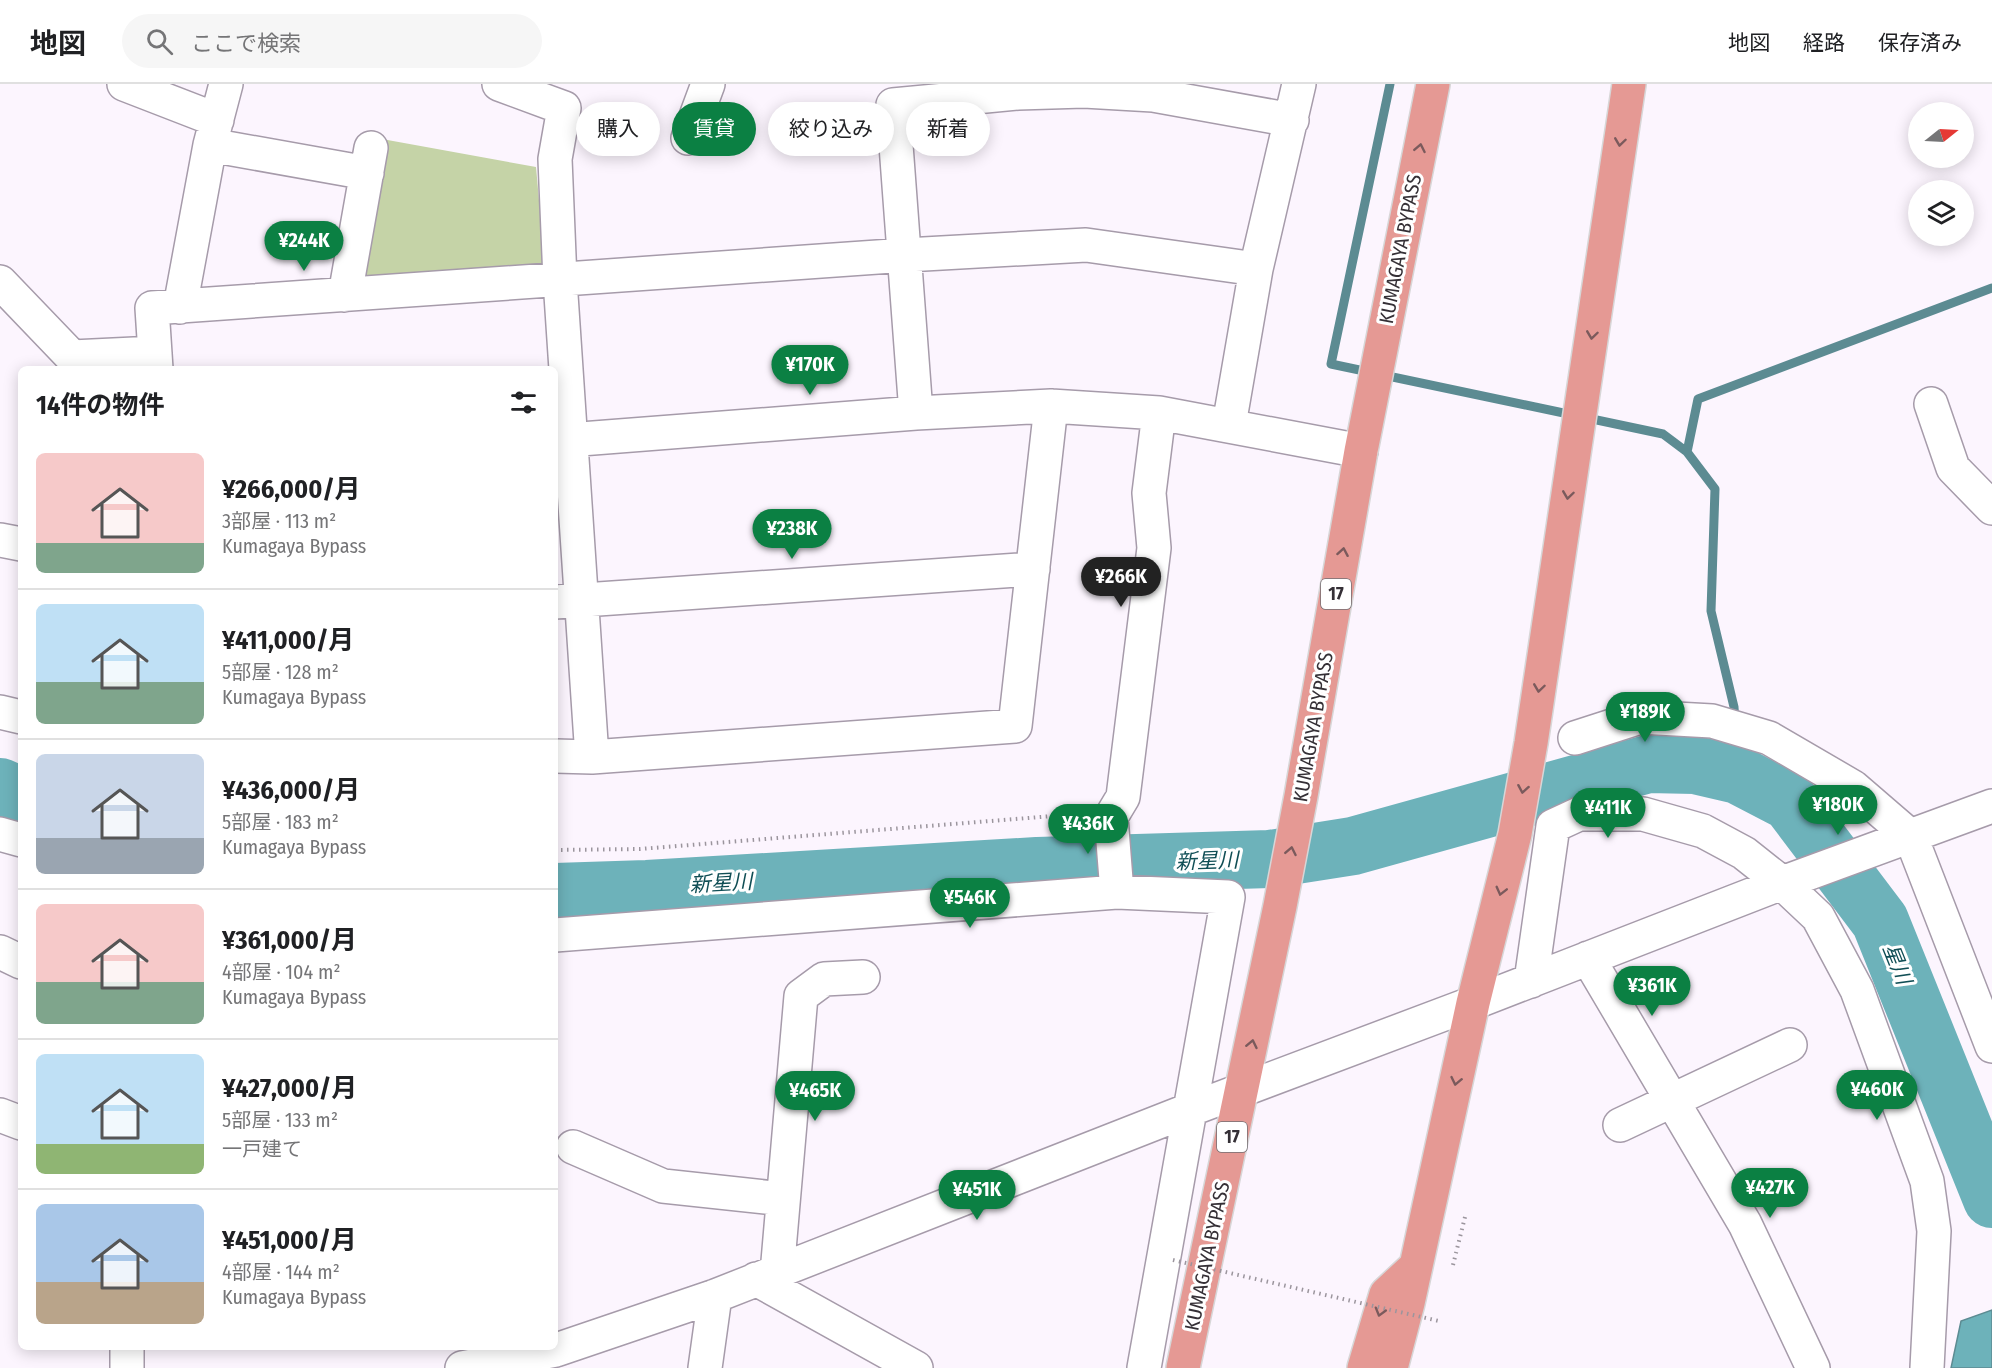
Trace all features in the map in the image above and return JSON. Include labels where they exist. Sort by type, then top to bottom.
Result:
[{"type":"highway","name":"KUMAGAYA BYPASS","points":[[1183,1368],[1280,906],[1361,451],[1433,84]]},
{"type":"highway","points":[[1391,1368],[1408,1303],[1473,1003],[1515,834],[1531,743],[1629,84]]},
{"type":"highway","points":[[1364,1368],[1386,1294],[1415,1268]]},
{"type":"street","points":[[124,84],[214,133],[369,161],[345,295]]},
{"type":"street","points":[[180,306],[214,133],[226,84]]},
{"type":"street","points":[[499,84],[564,108],[555,159],[569,601],[592,758]]},
{"type":"street","points":[[701,102],[708,84]]},
{"type":"street","points":[[1229,425],[1256,269],[1299,84]]},
{"type":"street","points":[[916,413],[893,105],[1018,89],[1155,90],[1292,120]]},
{"type":"street","points":[[4,296],[72,357],[155,361],[152,308],[906,255],[1086,245],[1256,269]]},
{"type":"street","points":[[1931,404],[1953,468],[1992,508]]},
{"type":"street","points":[[563,441],[916,413],[1051,406],[1159,413],[1361,451]]},
{"type":"street","points":[[558,756],[592,758],[1015,726],[1051,406]]},
{"type":"street","points":[[1117,891],[1096,815],[1123,797],[1154,548],[1149,493],[1159,413]]},
{"type":"street","points":[[0,540],[18,543]]},
{"type":"street","points":[[569,601],[1033,570]]},
{"type":"street","points":[[0,712],[18,716]]},
{"type":"street","points":[[1575,738],[1640,717],[1712,721],[1768,738],[1853,787],[1911,837],[1992,1046]]},
{"type":"street","points":[[558,1349],[715,1296],[1189,1110],[1782,883],[1992,806]]},
{"type":"street","points":[[1531,981],[1552,826],[1579,814],[1643,814],[1703,831],[1744,853],[1782,883],[1818,917],[1857,990],[1927,1181],[1934,1231],[1927,1368]]},
{"type":"street","points":[[0,834],[18,839]]},
{"type":"street","points":[[558,935],[1117,891],[1228,897],[1140,1365]]},
{"type":"street","points":[[0,951],[18,960]]},
{"type":"street","points":[[1588,958],[1744,1224],[1813,1368]]},
{"type":"street","points":[[766,1276],[783,1199],[801,996],[824,979],[863,977]]},
{"type":"street","points":[[1620,1125],[1790,1045]]},
{"type":"street","points":[[0,1115],[18,1122]]},
{"type":"street","points":[[573,1147],[663,1186],[783,1199]]},
{"type":"street","points":[[766,1276],[916,1368]]},
{"type":"street","points":[[705,1368],[715,1296]]},
{"type":"street","points":[[127,1350],[127,1368]]},
{"type":"street","points":[[475,1367],[556,1350]]},
{"type":"path","points":[[558,850],[640,849],[1096,815]]},
{"type":"path","points":[[1173,1260],[1439,1321]]},
{"type":"green space","points":[[382,139],[536,167],[545,266],[357,279]]},
{"type":"water","points":[[1992,1310],[1992,1368],[1951,1368],[1961,1321]]},
{"type":"waterway","points":[[1390,84],[1331,364],[1663,434],[1687,452],[1715,489],[1711,611],[1734,707],[1735,722]]},
{"type":"waterway","points":[[1687,452],[1698,399],[1992,288]]},
{"type":"waterway","points":[[1736,736],[1738,775]]},
{"type":"waterway","name":"新星川","points":[[558,892],[647,889],[1037,866],[1270,859],[1353,846],[1648,764],[1695,765],[1738,775],[1790,802],[1880,921],[1992,1199]]},
{"type":"waterway","name":"新星川","points":[[0,787],[18,795]]},
{"type":"water label","name":"星川","points":[[1897,964]]}]
